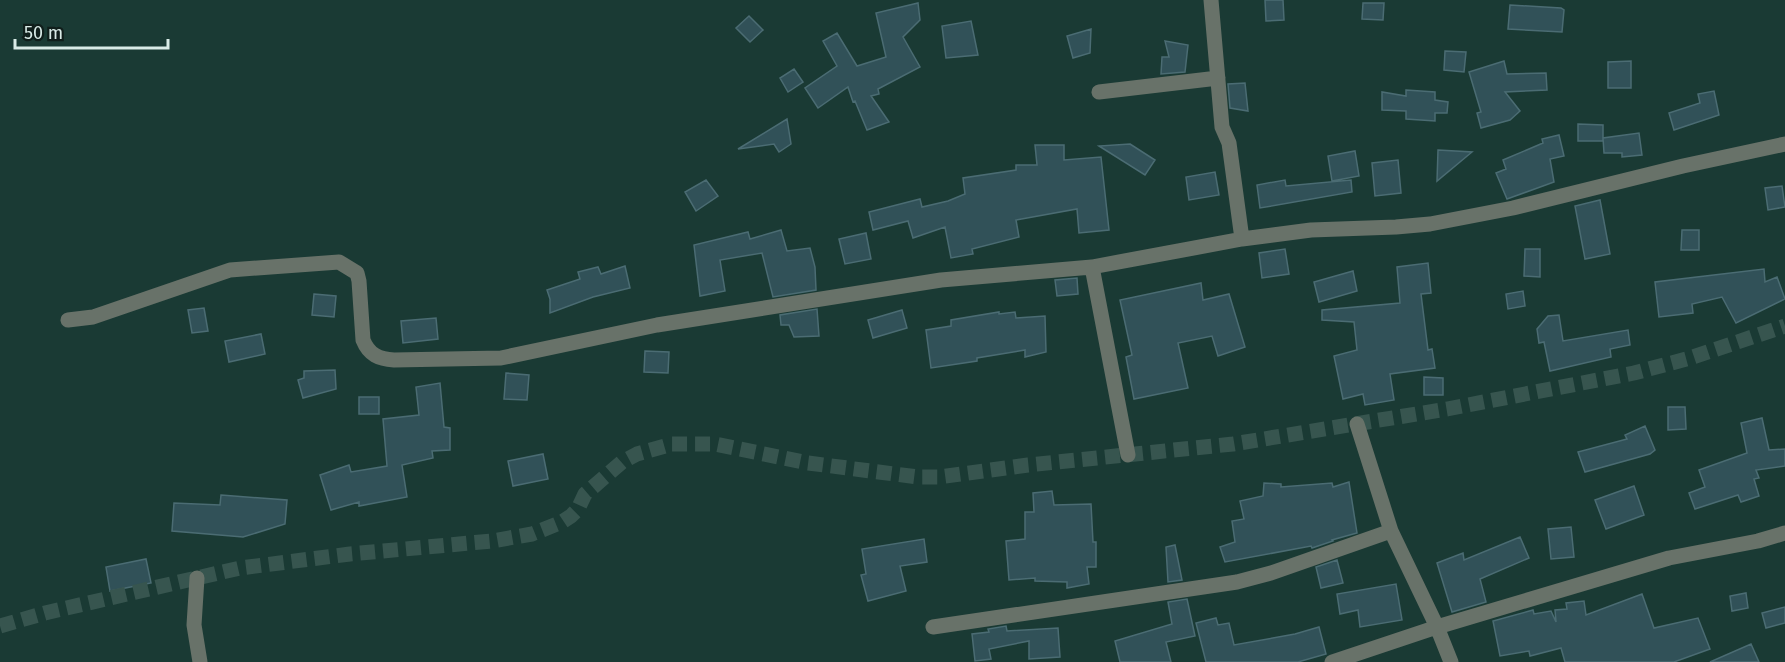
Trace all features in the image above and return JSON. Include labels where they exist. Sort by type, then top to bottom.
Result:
[{"type":"street","points":[[1211,0],[1222,127],[1229,143],[1242,239]]},
{"type":"street","points":[[1099,92],[1218,78]]},
{"type":"street","points":[[68,320],[93,317],[230,270],[339,262],[357,273],[363,340],[372,354],[382,359],[394,360],[501,358],[657,325],[941,280],[1092,267],[1242,239],[1311,230],[1396,227],[1440,222],[1513,208],[1785,144]]},
{"type":"street","points":[[1092,267],[1128,454]]},
{"type":"street","points":[[1357,424],[1391,531],[1437,627],[1451,662]]},
{"type":"street","points":[[933,627],[1237,582],[1271,573],[1391,531]]},
{"type":"street","points":[[1332,662],[1437,627],[1669,558],[1747,544],[1785,533]]},
{"type":"street","points":[[197,578],[194,625],[200,662]]},
{"type":"building","points":[[1265,0],[1283,0],[1284,20],[1266,21]]},
{"type":"building","points":[[918,3],[920,20],[903,37],[920,67],[878,89],[879,94],[871,96],[889,122],[867,130],[848,87],[818,108],[805,88],[837,66],[823,41],[837,33],[857,66],[886,57],[876,13]]},
{"type":"building","points":[[1363,3],[1384,3],[1383,20],[1362,19]]},
{"type":"building","points":[[1510,5],[1561,8],[1564,10],[1562,32],[1508,29]]},
{"type":"building","points":[[749,16],[763,30],[750,42],[736,28]]},
{"type":"building","points":[[971,21],[978,55],[946,58],[942,26]]},
{"type":"building","points":[[1091,29],[1090,53],[1073,58],[1067,36]]},
{"type":"building","points":[[1165,41],[1188,45],[1185,72],[1161,74],[1162,57],[1169,57]]},
{"type":"building","points":[[1445,51],[1466,52],[1464,72],[1444,70]]},
{"type":"building","points":[[1504,61],[1507,74],[1546,73],[1547,90],[1505,92],[1520,111],[1510,120],[1481,128],[1477,113],[1481,112],[1469,72]]},
{"type":"building","points":[[1631,61],[1631,88],[1608,88],[1608,62]]},
{"type":"building","points":[[794,69],[803,82],[788,92],[780,78]]},
{"type":"building","points":[[1245,83],[1248,111],[1230,108],[1228,84]]},
{"type":"building","points":[[1406,90],[1435,92],[1435,100],[1448,102],[1447,113],[1435,113],[1435,121],[1406,119],[1406,111],[1382,110],[1382,92],[1406,96]]},
{"type":"building","points":[[1714,91],[1719,115],[1674,130],[1669,113],[1700,103],[1698,94]]},
{"type":"building","points":[[787,119],[791,144],[779,152],[774,144],[738,149]]},
{"type":"building","points":[[1578,124],[1603,125],[1603,141],[1578,141]]},
{"type":"building","points":[[1639,133],[1642,155],[1622,157],[1622,153],[1604,153],[1603,138]]},
{"type":"building","points":[[1559,135],[1564,156],[1550,159],[1554,182],[1507,199],[1496,173],[1506,169],[1503,160],[1543,143],[1542,139]]},
{"type":"building","points":[[1130,144],[1155,160],[1145,175],[1099,146]]},
{"type":"building","points":[[1035,145],[1064,145],[1064,160],[1101,157],[1109,230],[1079,233],[1077,209],[1016,220],[1019,237],[972,249],[973,254],[951,258],[945,227],[913,238],[908,221],[873,230],[869,212],[920,199],[922,207],[948,201],[965,194],[963,178],[1016,170],[1016,165],[1037,165]]},
{"type":"building","points":[[1438,150],[1472,152],[1437,181]]},
{"type":"building","points":[[1355,151],[1359,176],[1332,181],[1328,156]]},
{"type":"building","points":[[1398,160],[1401,193],[1375,196],[1372,163]]},
{"type":"building","points":[[1215,172],[1219,195],[1189,200],[1186,177]]},
{"type":"building","points":[[706,180],[718,196],[696,211],[685,192]]},
{"type":"building","points":[[1285,180],[1286,186],[1351,180],[1352,192],[1260,208],[1257,185]]},
{"type":"building","points":[[1782,186],[1785,207],[1768,210],[1765,188]]},
{"type":"building","points":[[1600,200],[1610,254],[1585,259],[1575,206]]},
{"type":"building","points":[[781,230],[787,251],[810,248],[815,267],[816,290],[773,297],[762,253],[720,260],[725,291],[700,296],[694,245],[748,232],[750,239]]},
{"type":"building","points":[[1682,230],[1699,230],[1699,250],[1681,250]]},
{"type":"building","points":[[866,233],[871,259],[845,264],[839,239]]},
{"type":"building","points":[[1285,249],[1289,274],[1262,278],[1259,253]]},
{"type":"building","points":[[1525,249],[1540,249],[1540,277],[1524,276]]},
{"type":"building","points":[[1428,263],[1431,293],[1421,294],[1428,350],[1432,349],[1435,368],[1390,374],[1394,400],[1365,405],[1363,394],[1343,399],[1334,356],[1357,350],[1354,322],[1322,320],[1322,310],[1400,303],[1397,267]]},
{"type":"building","points":[[625,266],[630,288],[593,297],[550,313],[550,299],[547,290],[580,279],[578,272],[598,267],[601,274]]},
{"type":"building","points":[[1764,269],[1765,282],[1777,277],[1785,299],[1736,323],[1722,297],[1692,304],[1693,313],[1659,317],[1655,282]]},
{"type":"building","points":[[1353,271],[1357,291],[1319,302],[1314,282]]},
{"type":"building","points":[[1077,278],[1078,294],[1057,296],[1055,280]]},
{"type":"building","points":[[1201,283],[1203,300],[1229,294],[1245,347],[1218,356],[1212,336],[1178,343],[1188,388],[1134,399],[1126,357],[1132,355],[1120,300]]},
{"type":"building","points":[[1523,291],[1525,306],[1508,309],[1506,294]]},
{"type":"building","points":[[314,294],[336,296],[334,317],[312,315]]},
{"type":"building","points":[[204,308],[208,331],[192,333],[188,310]]},
{"type":"building","points":[[817,309],[819,336],[794,337],[789,325],[781,325],[780,315]]},
{"type":"building","points":[[902,310],[907,328],[873,338],[868,320]]},
{"type":"building","points":[[999,312],[999,314],[1015,312],[1016,318],[1045,316],[1046,352],[1025,357],[1025,350],[931,368],[926,330],[951,326],[951,320]]},
{"type":"building","points":[[1559,315],[1563,341],[1628,330],[1630,345],[1610,349],[1611,357],[1550,371],[1544,342],[1539,343],[1537,329],[1548,316]]},
{"type":"building","points":[[436,318],[438,339],[403,343],[401,321]]},
{"type":"building","points":[[261,334],[265,354],[229,362],[225,341]]},
{"type":"building","points":[[645,351],[669,352],[668,373],[644,372]]},
{"type":"building","points":[[335,370],[336,389],[303,398],[298,380],[304,378],[304,371]]},
{"type":"building","points":[[506,373],[529,375],[527,400],[504,399]]},
{"type":"building","points":[[1424,377],[1443,378],[1443,395],[1424,395]]},
{"type":"building","points":[[440,383],[444,427],[450,428],[450,450],[432,451],[433,458],[402,465],[407,497],[359,506],[359,502],[331,510],[320,475],[349,465],[351,472],[387,466],[383,419],[419,415],[416,387]]},
{"type":"building","points":[[359,397],[379,397],[379,414],[359,414]]},
{"type":"building","points":[[1668,407],[1685,407],[1686,429],[1668,430]]},
{"type":"building","points":[[1762,418],[1769,450],[1785,449],[1785,466],[1756,470],[1759,478],[1754,479],[1759,496],[1741,502],[1738,495],[1695,509],[1689,493],[1705,487],[1699,470],[1747,453],[1741,423]]},
{"type":"building","points":[[1645,426],[1655,450],[1650,454],[1585,472],[1578,452],[1627,439],[1625,435]]},
{"type":"building","points":[[543,454],[548,479],[513,486],[508,461]]},
{"type":"building","points":[[1349,482],[1357,533],[1312,548],[1311,546],[1225,562],[1220,547],[1235,542],[1232,521],[1244,519],[1240,501],[1263,496],[1264,483],[1281,484],[1281,487],[1332,483],[1333,487]]},
{"type":"building","points":[[1634,486],[1644,515],[1606,529],[1595,500]]},
{"type":"building","points":[[1052,491],[1054,505],[1091,504],[1093,542],[1096,542],[1096,567],[1087,567],[1089,584],[1067,588],[1067,582],[1035,581],[1035,578],[1009,580],[1006,541],[1025,539],[1025,512],[1034,512],[1033,493]]},
{"type":"building","points":[[221,495],[287,500],[285,524],[243,537],[172,531],[174,503],[220,505]]},
{"type":"building","points":[[1571,527],[1574,557],[1551,559],[1548,529]]},
{"type":"building","points":[[1520,537],[1529,558],[1480,579],[1486,602],[1452,612],[1437,563],[1463,553],[1464,560]]},
{"type":"building","points":[[924,539],[927,562],[900,566],[906,591],[868,601],[861,575],[866,574],[862,549]]},
{"type":"building","points":[[1175,545],[1182,580],[1168,582],[1166,547]]},
{"type":"building","points":[[146,559],[151,583],[110,591],[106,567]]},
{"type":"building","points":[[1337,560],[1343,583],[1321,588],[1316,567]]},
{"type":"building","points":[[1396,584],[1402,620],[1360,627],[1358,610],[1340,614],[1337,594]]},
{"type":"building","points":[[1746,593],[1748,608],[1732,611],[1730,596]]},
{"type":"building","points":[[1642,594],[1654,628],[1698,618],[1710,649],[1674,662],[1565,662],[1561,648],[1530,656],[1529,651],[1500,656],[1493,621],[1533,610],[1534,614],[1551,611],[1556,622],[1555,610],[1567,609],[1566,603],[1584,601],[1586,615]]},
{"type":"building","points":[[1187,599],[1195,636],[1166,642],[1171,662],[1120,662],[1115,641],[1172,624],[1168,602]]},
{"type":"building","points":[[1785,607],[1785,623],[1766,628],[1762,613]]},
{"type":"building","points":[[1216,618],[1218,625],[1229,623],[1234,645],[1295,634],[1319,627],[1326,654],[1298,662],[1206,662],[1196,623]]},
{"type":"building","points":[[1006,626],[1007,631],[1058,628],[1060,657],[1029,659],[1029,641],[989,649],[991,659],[975,661],[972,634],[989,632],[988,629]]},
{"type":"building","points":[[1751,644],[1759,662],[1710,662]]},
{"type":"tunnel","points":[[0,626],[45,613],[240,568],[350,554],[492,541],[532,534],[571,516],[578,509],[585,494],[622,462],[637,454],[672,444],[715,444],[808,463],[918,477],[939,477],[1028,465],[1233,444],[1447,409],[1634,373],[1690,358],[1785,326]]}]
